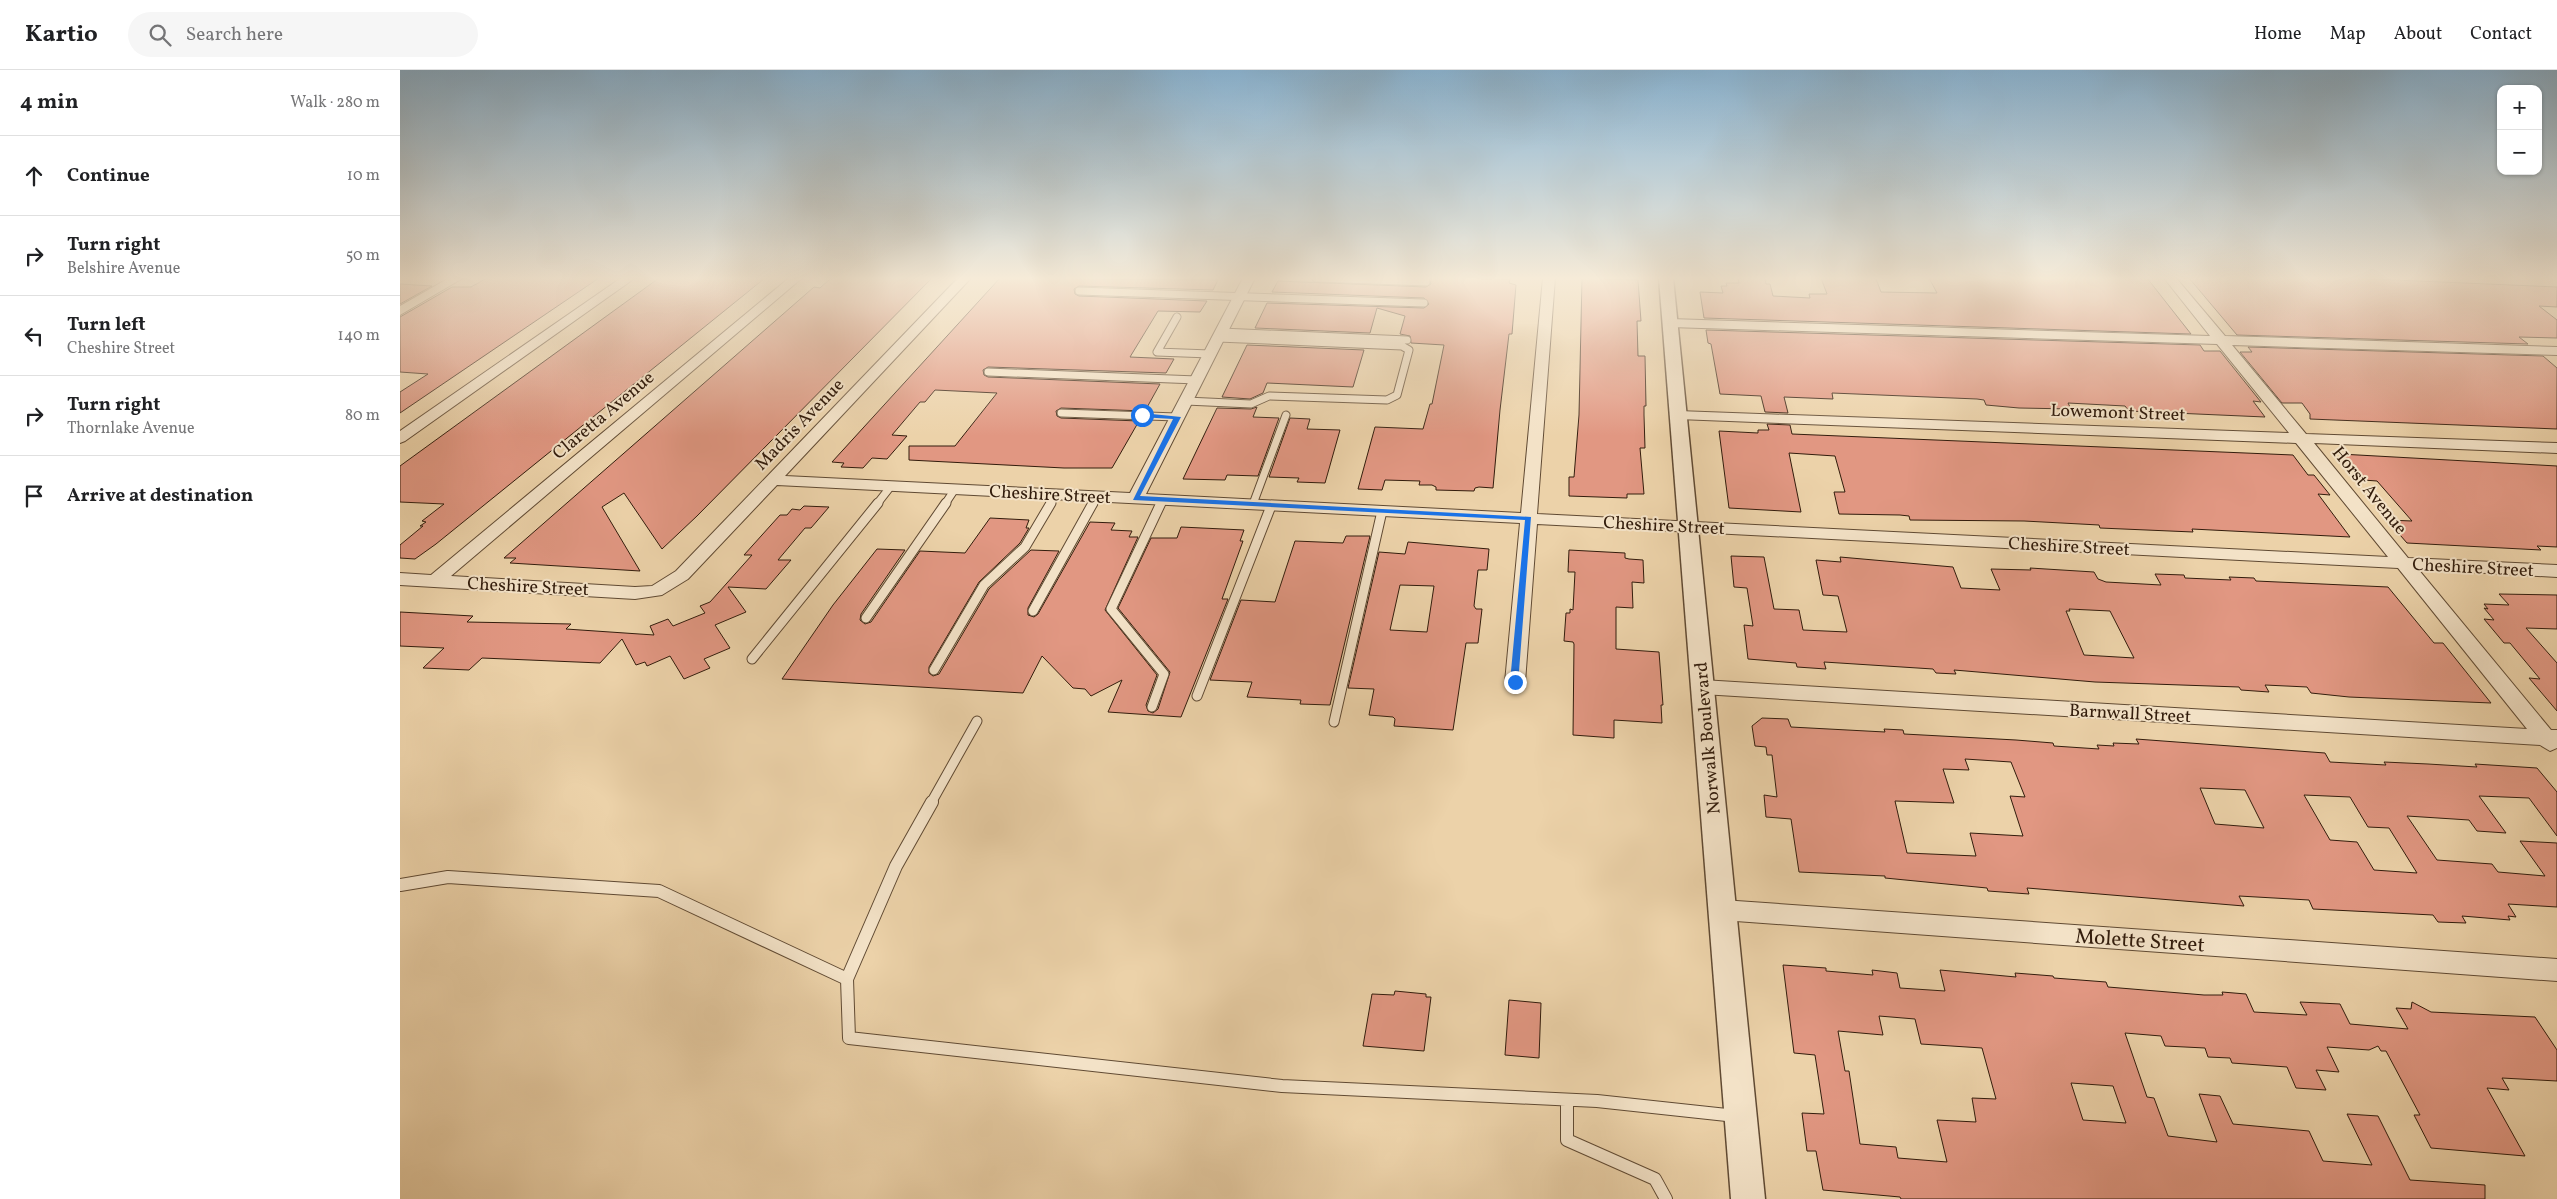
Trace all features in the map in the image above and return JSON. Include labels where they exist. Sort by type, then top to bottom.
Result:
[{"type":"street","points":[[400,438],[554,331]]},
{"type":"street","name":"Claretta Avenue","points":[[435,581],[733,331]]},
{"type":"street","name":"Madris Avenue","points":[[656,591],[682,575],[915,331]]},
{"type":"street","points":[[1136,498],[1222,331]]},
{"type":"street","points":[[1515,682],[1544,331]]},
{"type":"street","name":"Norwalk Boulevard","points":[[1671,331],[1748,1199]]},
{"type":"street","points":[[1934,331],[2557,351]]},
{"type":"street","name":"Horst Avenue","points":[[2213,331],[2553,742]]},
{"type":"street","name":"Lowemont Street","points":[[1678,415],[2557,448]]},
{"type":"street","name":"Cheshire Street","points":[[772,480],[2557,571]]},
{"type":"street","name":"Cheshire Street","points":[[400,579],[635,593],[656,591]]},
{"type":"street","name":"Barnwall Street","points":[[1702,687],[2553,742]]},
{"type":"street","name":"Molette Street","points":[[1722,910],[2557,970]]},
{"type":"lane","points":[[1169,331],[1157,352],[1210,354]]},
{"type":"lane","points":[[1220,335],[1407,340]]},
{"type":"lane","points":[[1186,401],[1251,404],[1270,396],[1387,400],[1397,395],[1408,350],[1402,346],[1220,335]]},
{"type":"lane","points":[[988,372],[1197,380]]},
{"type":"lane","points":[[1061,413],[1178,417]]},
{"type":"lane","points":[[1253,504],[1286,415]]},
{"type":"lane","points":[[752,660],[891,486]]},
{"type":"lane","points":[[866,618],[955,489]]},
{"type":"lane","points":[[934,670],[984,586],[1025,548],[1056,494]]},
{"type":"lane","points":[[1032,611],[1097,496]]},
{"type":"lane","points":[[1152,706],[1164,674],[1111,609],[1162,500]]},
{"type":"lane","points":[[1197,696],[1271,506]]},
{"type":"lane","points":[[1334,722],[1382,511]]},
{"type":"lane","points":[[977,721],[896,866],[847,978],[849,1038],[1282,1086],[1597,1101],[1741,1117]]},
{"type":"lane","points":[[400,885],[448,877],[659,891],[847,978]]},
{"type":"lane","points":[[1567,1100],[1566,1140],[1655,1179],[1666,1199]]},
{"type":"building","points":[[400,331],[521,331],[400,413],[400,392],[428,374],[400,372]]},
{"type":"building","points":[[586,331],[700,331],[415,559],[400,558],[400,545],[426,522],[422,521],[444,504],[400,502],[400,466]]},
{"type":"building","points":[[764,331],[880,331],[662,549],[624,493],[602,507],[640,571],[510,563],[516,558],[504,558]]},
{"type":"building","points":[[952,331],[1146,331],[1130,357],[1174,359],[1166,373],[988,367],[983,370],[984,375],[988,377],[1160,384],[1145,411],[1061,408],[1056,411],[1057,416],[1061,418],[1139,421],[1112,468],[1064,468],[909,460],[909,446],[955,446],[997,393],[935,390],[925,402],[920,402],[892,435],[907,436],[887,459],[872,458],[863,468],[841,467],[844,463],[832,462]]},
{"type":"building","points":[[1317,331],[1371,331],[1370,333]]},
{"type":"building","points":[[1401,331],[1512,331],[1512,334],[1509,334],[1493,488],[1479,487],[1475,488],[1474,491],[1436,490],[1436,487],[1432,485],[1419,485],[1420,481],[1385,480],[1382,490],[1358,489],[1375,427],[1423,429],[1430,404],[1432,404],[1444,345],[1411,343],[1410,336],[1400,334]]},
{"type":"building","points":[[1581,331],[1637,331],[1638,356],[1645,356],[1645,448],[1640,448],[1644,494],[1627,494],[1627,498],[1569,496],[1569,477],[1574,477],[1579,415]]},
{"type":"building","points":[[1706,331],[2200,345],[2204,351],[2220,351],[2261,402],[2253,401],[2265,417],[2129,411],[2125,406],[2068,403],[2071,409],[2019,408],[1986,405],[1984,400],[1977,399],[1832,393],[1833,399],[1784,397],[1788,413],[1765,412],[1761,396],[1720,394],[1711,344],[1708,343]]},
{"type":"building","points":[[2090,331],[2188,331],[2191,334]]},
{"type":"building","points":[[2233,331],[2557,331],[2557,338],[2519,337],[2528,344],[2237,335]]},
{"type":"building","points":[[1247,345],[1364,350],[1353,387],[1267,383],[1263,393],[1250,399],[1222,397]]},
{"type":"building","points":[[2248,347],[2543,356],[2557,368],[2557,429],[2310,419],[2310,414],[2302,403],[2282,403],[2240,352],[2252,352]]},
{"type":"building","points":[[1257,407],[1253,417],[1279,418],[1258,476],[1227,475],[1225,480],[1183,479],[1217,408],[1251,409]]},
{"type":"building","points":[[1290,418],[1310,419],[1307,429],[1340,430],[1325,483],[1297,482],[1299,478],[1269,477]]},
{"type":"building","points":[[1767,424],[1790,425],[1792,434],[2293,455],[2308,475],[2314,475],[2330,495],[2318,494],[2350,537],[2192,529],[2193,532],[2100,528],[2099,525],[2024,521],[1910,520],[1909,516],[1900,515],[1839,514],[1834,492],[1845,492],[1835,456],[1789,453],[1801,512],[1729,508],[1719,431],[1758,433],[1758,430],[1769,430]]},
{"type":"building","points":[[2340,454],[2557,466],[2557,547],[2537,546],[2541,550],[2407,543],[2387,520],[2412,521],[2377,481],[2363,480]]},
{"type":"building","points":[[804,506],[829,507],[811,528],[805,528],[778,560],[791,560],[766,589],[728,587],[746,612],[715,625],[730,648],[704,659],[710,668],[684,679],[670,656],[647,666],[645,662],[636,665],[622,639],[600,663],[482,658],[469,670],[423,668],[444,648],[400,646],[400,612],[473,616],[467,622],[571,624],[566,629],[654,635],[650,626],[668,619],[673,626],[705,613],[700,606],[710,602],[752,555],[744,555],[780,515],[787,515],[792,509],[800,510]]},
{"type":"building","points":[[990,518],[1029,520],[1026,528],[1029,528],[1020,543],[979,582],[929,667],[929,673],[933,676],[939,674],[989,589],[1031,550],[1059,551],[1028,608],[1028,615],[1034,617],[1038,614],[1090,522],[1115,523],[1111,530],[1132,531],[1129,537],[1138,537],[1105,610],[1157,675],[1146,705],[1148,711],[1153,713],[1158,709],[1170,672],[1118,608],[1151,538],[1177,538],[1181,527],[1244,530],[1240,541],[1243,541],[1222,599],[1228,599],[1181,717],[1108,712],[1122,680],[1091,696],[1085,689],[1073,688],[1042,656],[1023,693],[782,679],[833,605],[877,549],[905,550],[861,614],[860,620],[865,624],[871,622],[920,551],[965,553]]},
{"type":"building","points":[[1346,536],[1370,536],[1330,705],[1300,704],[1301,700],[1247,697],[1252,682],[1210,680],[1241,600],[1275,602],[1295,541],[1343,543]]},
{"type":"building","points":[[1408,542],[1489,549],[1487,570],[1478,570],[1474,606],[1476,609],[1482,609],[1478,643],[1466,643],[1453,730],[1394,726],[1395,719],[1393,717],[1369,715],[1374,689],[1348,688],[1379,552],[1405,554]],"holes":[[[1400,585],[1434,586],[1427,632],[1390,630]]]},
{"type":"building","points":[[1569,550],[1625,553],[1625,558],[1643,560],[1644,583],[1632,582],[1633,608],[1616,607],[1616,649],[1659,652],[1663,705],[1661,705],[1662,723],[1614,720],[1614,738],[1573,735],[1574,644],[1573,642],[1564,641],[1566,613],[1570,613],[1570,609],[1573,610],[1575,572],[1568,572]]},
{"type":"building","points":[[1731,556],[1764,557],[1774,609],[1799,610],[1803,630],[1847,632],[1838,596],[1823,595],[1816,560],[1841,562],[1840,557],[1953,567],[1961,588],[2000,590],[1991,569],[2031,570],[2030,568],[2094,572],[2098,579],[2106,582],[2161,585],[2155,574],[2184,575],[2185,578],[2231,580],[2229,577],[2254,578],[2256,581],[2388,587],[2434,643],[2443,643],[2491,703],[2349,697],[2311,693],[2307,687],[2265,685],[2269,692],[2241,690],[2239,687],[2095,682],[1954,670],[1956,674],[1936,673],[1933,669],[1824,662],[1826,669],[1797,667],[1796,663],[1748,659],[1744,625],[1753,626],[1747,588],[1734,587]],"holes":[[[2069,609],[2110,611],[2134,658],[2084,655],[2066,611],[2070,611]]]},
{"type":"building","points":[[2499,594],[2557,595],[2557,629],[2526,628],[2557,663],[2557,711],[2529,678],[2540,679],[2510,643],[2504,643],[2484,619],[2494,620],[2484,608],[2488,609],[2484,604],[2509,605]]},
{"type":"building","points":[[1762,718],[1788,719],[1791,727],[1885,732],[1884,729],[1903,730],[1904,734],[2016,740],[2053,743],[2054,746],[2099,749],[2097,745],[2114,746],[2113,743],[2139,744],[2136,739],[2325,753],[2330,762],[2386,765],[2384,762],[2477,767],[2475,764],[2537,768],[2557,792],[2557,836],[2529,798],[2479,796],[2506,833],[2477,831],[2469,820],[2407,816],[2437,860],[2492,864],[2498,872],[2545,876],[2520,841],[2557,843],[2557,907],[2508,904],[2516,917],[2508,916],[2510,920],[2462,916],[2466,923],[2438,922],[2433,915],[2313,909],[2309,900],[2239,896],[2244,906],[2027,888],[2029,894],[1988,891],[1987,888],[1885,878],[1885,876],[1799,872],[1791,819],[1766,817],[1764,795],[1777,797],[1772,755],[1767,755],[1766,747],[1755,746],[1752,726]],"holes":[[[1965,759],[2011,762],[2025,797],[2010,796],[2023,836],[1970,833],[1976,856],[1907,853],[1895,801],[1954,803],[1943,769],[1969,770]],[[2200,788],[2245,790],[2264,828],[2215,824]],[[2304,795],[2350,797],[2368,827],[2389,828],[2417,873],[2374,870],[2357,842],[2330,840]]]},
{"type":"building","points":[[1783,965],[1826,968],[1826,971],[1873,975],[1872,970],[1897,973],[1900,988],[1945,991],[1940,970],[2016,977],[2015,973],[2053,976],[2054,978],[2106,982],[2108,987],[2204,995],[2223,995],[2222,992],[2246,994],[2254,1012],[2307,1015],[2300,1002],[2340,1004],[2350,1024],[2408,1029],[2396,1008],[2411,1009],[2412,1002],[2431,1012],[2535,1017],[2557,1050],[2557,1081],[2502,1078],[2509,1090],[2487,1088],[2525,1156],[2431,1148],[2414,1115],[2420,1115],[2386,1051],[2381,1051],[2378,1046],[2369,1050],[2327,1047],[2339,1072],[2316,1070],[2326,1090],[2296,1088],[2287,1067],[2232,1063],[2230,1058],[2208,1057],[2205,1048],[2165,1046],[2161,1036],[2125,1033],[2147,1097],[2154,1098],[2168,1136],[2217,1142],[2199,1094],[2220,1096],[2233,1124],[2309,1131],[2323,1161],[2372,1165],[2347,1114],[2378,1116],[2410,1180],[2485,1185],[2485,1199],[1901,1199],[1900,1197],[1823,1190],[1816,1151],[1807,1151],[1802,1113],[1824,1114],[1815,1055],[1794,1053]],"holes":[[[1879,1016],[1915,1019],[1921,1044],[1982,1048],[1996,1099],[1972,1098],[1976,1122],[1937,1120],[1947,1162],[1898,1158],[1896,1147],[1860,1144],[1849,1071],[1845,1071],[1838,1031],[1883,1035]],[[2071,1083],[2113,1086],[2126,1123],[2083,1120]]]},
{"type":"building","points":[[1395,991],[1426,994],[1426,997],[1431,997],[1424,1051],[1363,1046],[1372,994],[1394,995]]},
{"type":"building","points":[[1509,1000],[1541,1003],[1539,1058],[1505,1055]]},
{"type":"route","points":[[1142,415],[1178,417],[1136,498],[1528,518],[1515,682]]}]
